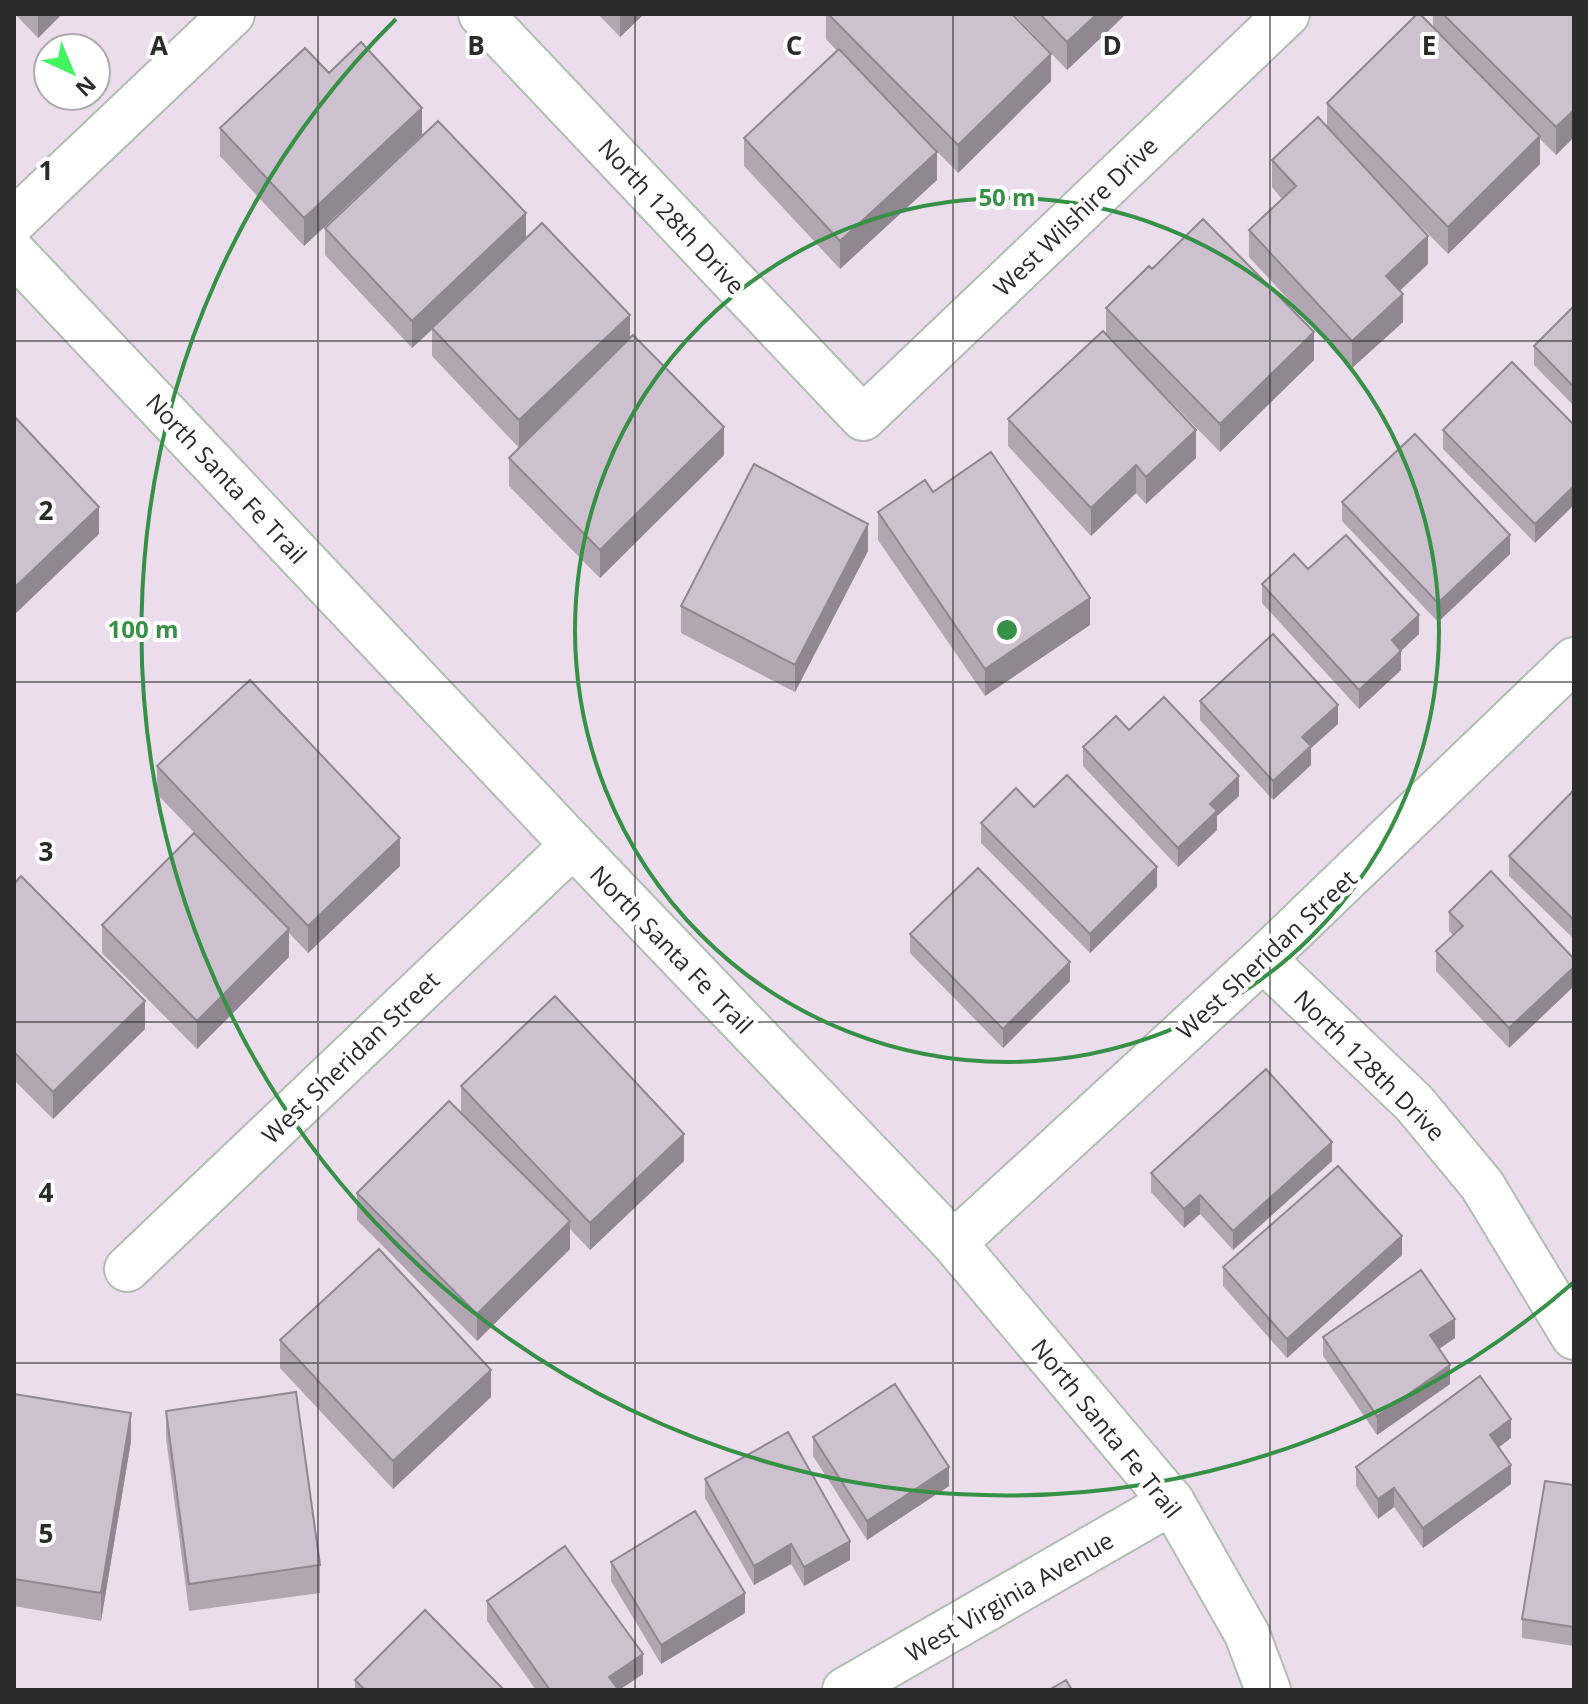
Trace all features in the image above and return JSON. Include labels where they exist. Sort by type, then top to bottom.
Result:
[{"type":"street","points":[[14,221],[232,14]]},
{"type":"street","name":"North 128th Drive","points":[[481,14],[863,418]]},
{"type":"street","name":"West Wilshire Drive","points":[[863,418],[1287,14]]},
{"type":"street","name":"North Santa Fe Trail","points":[[14,253],[954,1243],[1172,1502],[1247,1634],[1268,1690]]},
{"type":"street","name":"West Sheridan Street","points":[[954,1243],[1263,959],[1574,660]]},
{"type":"street","name":"West Sheridan Street","points":[[127,1269],[573,845]]},
{"type":"street","name":"North 128th Drive","points":[[1263,959],[1414,1103],[1482,1185],[1574,1337]]},
{"type":"street","name":"West Virginia Avenue","points":[[845,1690],[1172,1502]]},
{"type":"building","points":[[828,14],[1012,14],[1051,54],[958,145]]},
{"type":"building","points":[[1040,14],[1097,14],[1067,42]]},
{"type":"building","points":[[1417,14],[1540,136],[1448,227],[1327,103]]},
{"type":"building","points":[[1443,14],[1574,14],[1574,110],[1556,127]]},
{"type":"building","points":[[361,42],[422,108],[304,218],[220,128],[305,48],[329,73]]},
{"type":"building","points":[[839,49],[937,152],[840,241],[744,138]]},
{"type":"building","points":[[1318,117],[1428,236],[1386,276],[1403,294],[1352,341],[1249,230],[1296,186],[1272,160]]},
{"type":"building","points":[[438,121],[526,213],[412,321],[325,228]]},
{"type":"building","points":[[1203,219],[1314,332],[1220,424],[1106,308]]},
{"type":"building","points":[[542,223],[630,315],[519,420],[432,328]]},
{"type":"building","points":[[1574,306],[1574,387],[1534,346]]},
{"type":"building","points":[[1103,331],[1196,430],[1146,477],[1136,465],[1091,508],[1008,419]]},
{"type":"building","points":[[633,335],[724,427],[600,550],[509,458]]},
{"type":"building","points":[[1512,362],[1574,425],[1574,486],[1535,524],[1443,430]]},
{"type":"building","points":[[14,416],[99,507],[14,588]]},
{"type":"building","points":[[1415,434],[1510,535],[1438,603],[1342,502]]},
{"type":"building","points":[[991,452],[1090,598],[985,669],[878,512],[925,480],[933,492]]},
{"type":"building","points":[[754,464],[868,524],[795,665],[681,606]]},
{"type":"building","points":[[1346,535],[1419,615],[1392,640],[1401,651],[1359,690],[1262,584],[1294,554],[1308,569]]},
{"type":"building","points":[[1273,634],[1338,705],[1302,737],[1311,746],[1273,781],[1200,701]]},
{"type":"building","points":[[250,680],[400,838],[308,926],[157,766]]},
{"type":"building","points":[[1164,697],[1239,776],[1210,804],[1217,811],[1178,848],[1083,747],[1116,716],[1129,730]]},
{"type":"building","points":[[1067,775],[1157,867],[1090,934],[981,823],[1016,788],[1034,807]]},
{"type":"building","points":[[1574,790],[1574,920],[1509,856]]},
{"type":"building","points":[[194,833],[289,929],[197,1021],[102,925]]},
{"type":"building","points":[[978,868],[1070,962],[1003,1029],[910,934]]},
{"type":"building","points":[[1491,871],[1574,959],[1574,967],[1509,1028],[1436,951],[1463,926],[1449,912]]},
{"type":"building","points":[[21,876],[145,1001],[53,1092],[14,1052],[14,884]]},
{"type":"building","points":[[555,996],[684,1134],[590,1223],[461,1086]]},
{"type":"building","points":[[1266,1069],[1332,1142],[1233,1231],[1200,1195],[1184,1209],[1151,1173]]},
{"type":"building","points":[[449,1101],[570,1221],[477,1314],[357,1193]]},
{"type":"building","points":[[1338,1166],[1402,1236],[1287,1339],[1223,1267]]},
{"type":"building","points":[[379,1249],[491,1370],[393,1461],[280,1340]]},
{"type":"building","points":[[1421,1270],[1455,1319],[1430,1335],[1450,1365],[1377,1416],[1323,1337]]},
{"type":"building","points":[[1480,1376],[1511,1419],[1490,1435],[1511,1465],[1423,1528],[1394,1488],[1378,1499],[1356,1467]]},
{"type":"building","points":[[895,1384],[949,1467],[867,1521],[813,1437]]},
{"type":"building","points":[[296,1392],[320,1565],[189,1584],[166,1411]]},
{"type":"building","points":[[14,1394],[131,1413],[101,1593],[14,1579]]},
{"type":"building","points":[[788,1432],[850,1541],[804,1567],[791,1544],[754,1566],[705,1479]]},
{"type":"building","points":[[1545,1481],[1574,1485],[1574,1627],[1522,1619]]},
{"type":"building","points":[[695,1511],[745,1593],[661,1645],[611,1562]]},
{"type":"building","points":[[565,1546],[643,1654],[609,1677],[617,1690],[550,1690],[487,1601]]},
{"type":"building","points":[[425,1610],[504,1690],[365,1690],[355,1680]]},
{"type":"building","points":[[1066,1680],[1072,1690],[1049,1690]]}]
